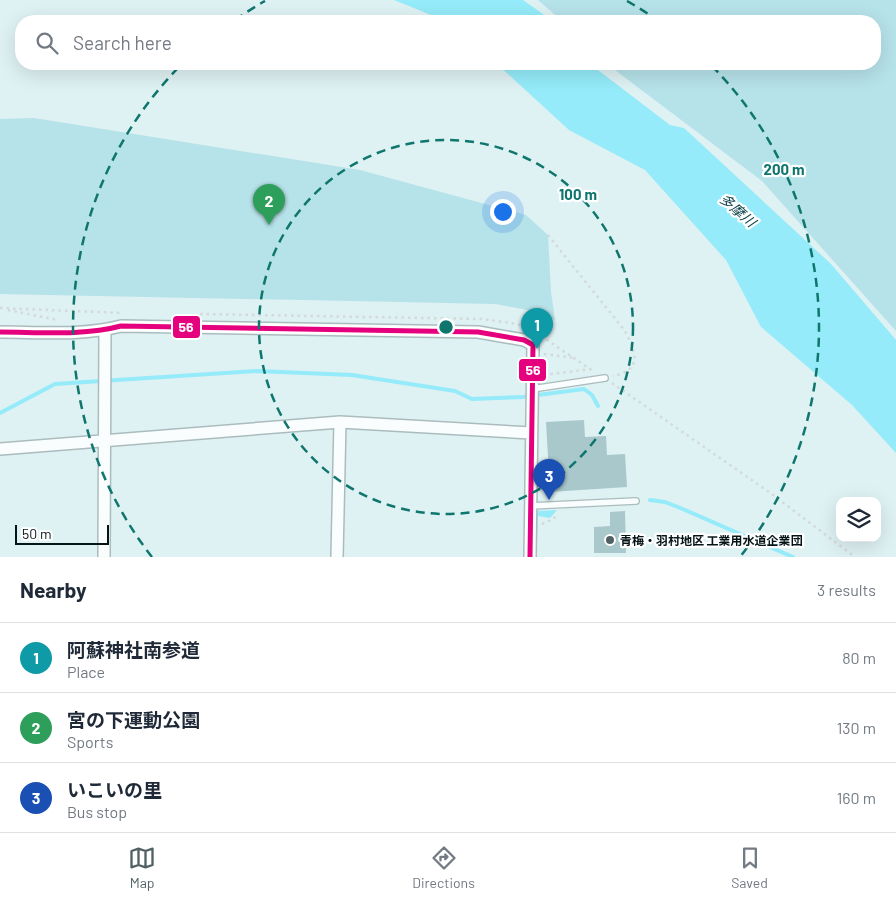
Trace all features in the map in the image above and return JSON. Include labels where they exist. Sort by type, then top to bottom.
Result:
[{"type":"street","points":[[0,332],[105,330],[120,326],[478,332],[524,340],[533,345],[530,557]]},
{"type":"street","points":[[104,557],[105,330]]},
{"type":"street","points":[[0,449],[340,422],[531,433]]},
{"type":"street","points":[[337,557],[340,422]]},
{"type":"lane","points":[[532,393],[605,378]]},
{"type":"lane","points":[[530,506],[636,501]]},
{"type":"path","points":[[548,235],[625,331],[634,347],[635,359],[630,369],[621,375],[605,378]]},
{"type":"path","points":[[0,309],[63,321]]},
{"type":"path","points":[[71,312],[71,317]]},
{"type":"path","points":[[536,332],[769,492],[855,557]]},
{"type":"path","points":[[537,354],[576,358]]},
{"type":"path","points":[[544,354],[544,362]]},
{"type":"path","points":[[544,369],[544,376],[591,369]]},
{"type":"path","points":[[538,526],[554,519],[558,514],[559,505]]},
{"type":"shaded area","points":[[538,0],[896,0],[896,331],[762,181],[615,70],[881,70],[881,15],[555,15]]},
{"type":"shaded area","points":[[34,118],[360,170],[526,215],[548,235],[551,292],[555,320],[537,312],[496,304],[0,294],[0,119]]},
{"type":"water","points":[[394,0],[523,0],[544,15],[431,15]]},
{"type":"water","name":"多摩川","points":[[504,70],[598,70],[670,125],[684,128],[831,264],[896,340],[896,453],[852,405],[761,327],[726,260],[645,170],[569,130]]},
{"type":"water","points":[[557,510],[550,518],[538,516],[537,541],[534,541],[535,511]]},
{"type":"building","points":[[584,420],[585,437],[606,436],[607,455],[625,454],[627,487],[550,492],[546,422]]},
{"type":"building","name":"青梅・羽村地区 工業用水道企業団","points":[[625,511],[626,553],[594,553],[594,527],[610,526],[610,512]]},
{"type":"waterway","points":[[0,413],[55,384],[257,371],[352,375],[455,391],[472,399],[523,397],[584,389],[592,395],[598,406]]},
{"type":"waterway","points":[[650,500],[665,502],[678,507],[793,557]]},
{"type":"transit line","name":"56","points":[[0,332],[76,332],[121,326],[478,332],[524,340],[533,345],[530,557]]},
{"type":"place","name":"宮の下運動公園","points":[[269,225]]},
{"type":"place","name":"阿蘇神社南参道","points":[[537,349]]},
{"type":"place","name":"いこいの里","points":[[549,500]]},
{"type":"place","name":"青梅・羽村地区 工業用水道企業団","points":[[610,540]]}]
